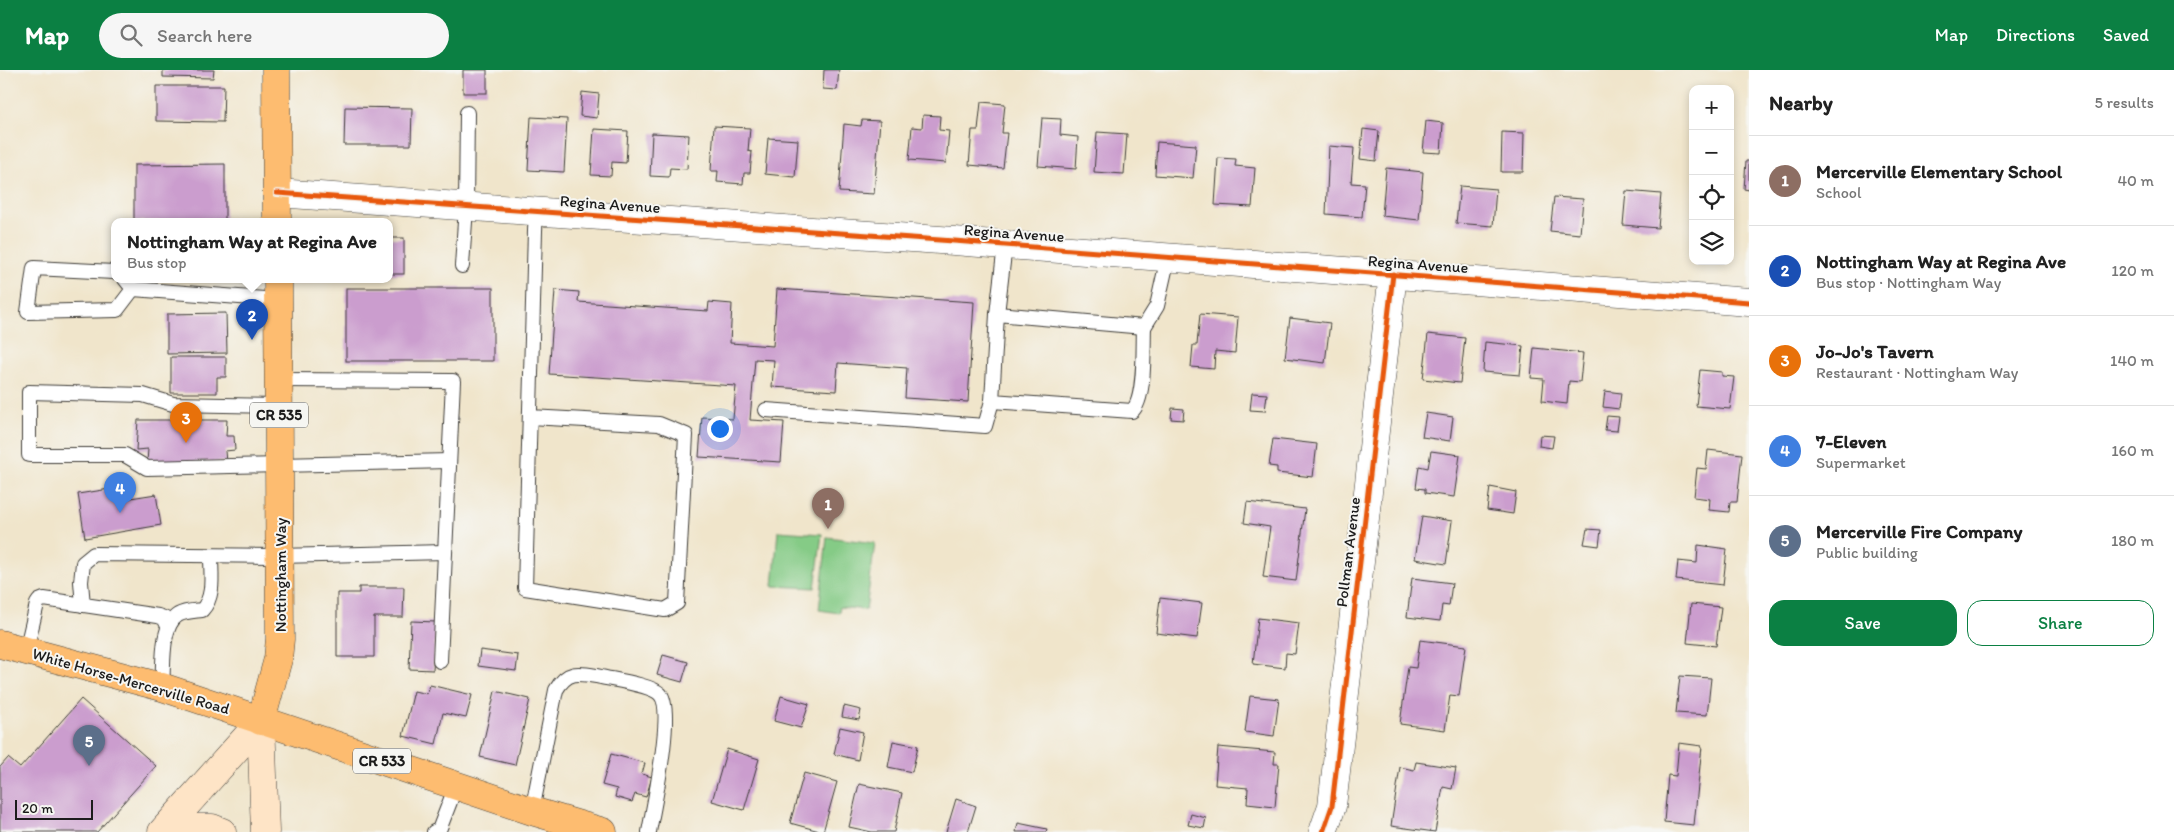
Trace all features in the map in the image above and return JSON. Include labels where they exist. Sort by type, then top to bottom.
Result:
[{"type":"main road","points":[[276,70],[278,218]]},
{"type":"main road","name":"Nottingham Way","points":[[164,830],[261,721],[278,659],[280,639],[280,556],[278,290]]},
{"type":"main road","name":"White Horse-Mercerville Road","points":[[0,644],[162,687],[261,721]]},
{"type":"main road","name":"CR 533","points":[[261,721],[532,811],[603,832]]},
{"type":"main road","name":"CR 535","points":[[261,721],[265,832]]},
{"type":"main road","points":[[164,830],[212,828],[222,832]]},
{"type":"street","name":"Regina Avenue","points":[[277,193],[1168,257],[1749,302]]},
{"type":"street","name":"Pollman Avenue","points":[[1323,832],[1332,806],[1393,274]]},
{"type":"lane","points":[[462,266],[466,207],[467,113]]},
{"type":"lane","points":[[530,417],[659,424],[686,435],[677,603],[665,610],[525,588],[536,211]]},
{"type":"lane","points":[[766,410],[985,426],[992,402],[997,314],[1004,245]]},
{"type":"lane","points":[[992,402],[1132,411],[1136,408],[1140,394],[1144,327],[1157,306],[1168,257]]},
{"type":"lane","points":[[111,272],[34,268],[28,312],[117,310],[129,284],[278,290]]},
{"type":"lane","points":[[997,314],[1144,327]]},
{"type":"lane","points":[[440,661],[453,381],[278,393],[173,404],[143,395],[29,392],[29,455],[125,455],[147,468],[449,461]]},
{"type":"lane","points":[[83,605],[81,582],[83,563],[94,554],[280,556],[445,552]]},
{"type":"lane","points":[[162,687],[168,626],[178,615],[202,610],[207,604],[211,596],[211,556]]},
{"type":"lane","points":[[26,650],[36,604],[39,601],[51,600],[158,616],[164,618],[168,626]]},
{"type":"lane","points":[[532,811],[556,690],[562,680],[568,676],[587,674],[638,685],[659,693],[664,700],[665,732],[649,832]]},
{"type":"lane","points":[[434,832],[439,830],[456,786]]},
{"type":"green space","points":[[778,531],[822,534],[815,588],[773,586]]},
{"type":"green space","points":[[827,537],[875,543],[866,610],[840,607],[839,613],[819,610]]},
{"type":"building","points":[[163,70],[214,70],[213,78],[163,77]]},
{"type":"building","points":[[463,70],[487,70],[487,93],[463,93]]},
{"type":"building","points":[[824,70],[839,70],[837,90],[823,89]]},
{"type":"building","points":[[156,86],[224,86],[223,122],[156,121]]},
{"type":"building","points":[[582,92],[599,94],[597,118],[580,116]]},
{"type":"building","points":[[981,102],[1005,104],[1002,133],[1007,133],[1003,168],[969,165],[972,130],[978,130]]},
{"type":"building","points":[[345,107],[412,108],[411,145],[344,145]]},
{"type":"building","points":[[923,115],[940,116],[939,130],[949,131],[946,163],[909,160],[912,127],[922,128]]},
{"type":"building","points":[[531,117],[567,119],[564,172],[528,170]]},
{"type":"building","points":[[1042,118],[1061,119],[1060,135],[1078,137],[1076,169],[1038,166]]},
{"type":"building","points":[[862,120],[880,121],[874,194],[839,192],[844,124],[861,126]]},
{"type":"building","points":[[1426,121],[1443,123],[1441,153],[1423,152]]},
{"type":"building","points":[[714,126],[750,128],[748,151],[752,152],[750,173],[744,173],[743,184],[717,182],[718,171],[711,171]]},
{"type":"building","points":[[594,129],[628,131],[626,163],[612,162],[611,176],[591,175]]},
{"type":"building","points":[[1363,129],[1379,131],[1376,161],[1360,159]]},
{"type":"building","points":[[1097,132],[1127,134],[1124,174],[1094,172]]},
{"type":"building","points":[[1502,132],[1524,133],[1523,172],[1501,172]]},
{"type":"building","points":[[652,133],[689,135],[687,169],[670,168],[669,177],[650,176]]},
{"type":"building","points":[[768,138],[798,140],[795,177],[765,174]]},
{"type":"building","points":[[1157,142],[1196,145],[1193,178],[1155,175]]},
{"type":"building","points":[[1329,146],[1354,148],[1351,183],[1365,184],[1362,217],[1326,214]]},
{"type":"building","points":[[1218,158],[1236,159],[1235,166],[1255,168],[1252,207],[1215,205]]},
{"type":"building","points":[[1746,161],[1749,161],[1749,190],[1744,189]]},
{"type":"building","points":[[225,164],[225,218],[134,218],[134,165]]},
{"type":"building","points":[[1386,168],[1423,172],[1419,220],[1382,216]]},
{"type":"building","points":[[1460,186],[1496,189],[1493,226],[1456,223]]},
{"type":"building","points":[[1626,191],[1661,194],[1658,228],[1623,225]]},
{"type":"building","points":[[1554,197],[1583,199],[1580,234],[1550,231]]},
{"type":"building","points":[[393,238],[404,238],[404,274],[393,274]]},
{"type":"building","points":[[346,288],[493,288],[493,361],[346,361]]},
{"type":"building","points":[[777,289],[974,302],[968,402],[905,398],[907,368],[838,363],[836,391],[772,387],[774,360],[755,359],[750,420],[784,422],[781,462],[699,457],[702,417],[733,419],[736,386],[549,374],[555,290],[579,292],[578,302],[708,311],[709,302],[732,304],[730,343],[773,346]]},
{"type":"building","points":[[226,313],[227,353],[167,354],[167,314]]},
{"type":"building","points":[[1200,314],[1238,317],[1235,353],[1215,351],[1214,369],[1191,367],[1193,345],[1197,345]]},
{"type":"building","points":[[1290,318],[1330,323],[1325,363],[1285,358]]},
{"type":"building","points":[[1428,334],[1465,338],[1460,383],[1423,379]]},
{"type":"building","points":[[1485,342],[1523,346],[1520,375],[1483,372]]},
{"type":"building","points":[[1534,348],[1583,353],[1580,382],[1569,381],[1567,404],[1542,401],[1544,379],[1531,378]]},
{"type":"building","points":[[171,357],[226,357],[226,377],[217,377],[217,393],[171,393]]},
{"type":"building","points":[[1700,370],[1722,372],[1722,376],[1734,377],[1730,409],[1696,406]]},
{"type":"building","points":[[1605,391],[1621,393],[1619,409],[1603,407]]},
{"type":"building","points":[[1252,393],[1267,394],[1265,411],[1250,410]]},
{"type":"building","points":[[1172,408],[1184,409],[1183,420],[1171,419]]},
{"type":"building","points":[[1426,413],[1453,417],[1450,441],[1422,437]]},
{"type":"building","points":[[1607,416],[1619,417],[1617,431],[1605,430]]},
{"type":"building","points":[[138,420],[227,420],[226,436],[234,436],[235,450],[225,451],[226,462],[147,462],[148,449],[136,450]]},
{"type":"building","points":[[1540,435],[1554,436],[1552,448],[1539,446]]},
{"type":"building","points":[[1273,439],[1317,444],[1313,477],[1277,473],[1277,467],[1269,466]]},
{"type":"building","points":[[1708,450],[1742,454],[1737,502],[1730,502],[1729,512],[1709,510],[1710,499],[1694,497],[1697,468],[1706,469]]},
{"type":"building","points":[[1431,451],[1460,455],[1454,497],[1425,493],[1425,489],[1416,488],[1419,466],[1428,468]]},
{"type":"building","points":[[1490,487],[1516,492],[1513,514],[1487,510]]},
{"type":"building","points":[[116,488],[118,500],[156,494],[161,525],[85,538],[78,494]]},
{"type":"building","points":[[1247,502],[1305,509],[1296,581],[1263,577],[1270,527],[1244,523]]},
{"type":"building","points":[[1422,516],[1452,521],[1446,564],[1415,559]]},
{"type":"building","points":[[1587,529],[1601,530],[1599,546],[1584,544]]},
{"type":"building","points":[[1698,545],[1727,549],[1723,585],[1676,580],[1678,561],[1697,563]]},
{"type":"building","points":[[1412,578],[1452,583],[1449,606],[1442,605],[1440,621],[1407,617]]},
{"type":"building","points":[[359,587],[404,587],[403,617],[374,617],[374,657],[337,657],[337,593],[359,593]]},
{"type":"building","points":[[1160,598],[1202,603],[1197,638],[1156,633]]},
{"type":"building","points":[[1691,604],[1721,607],[1716,646],[1687,643]]},
{"type":"building","points":[[1258,618],[1299,623],[1295,654],[1286,653],[1285,668],[1253,664]]},
{"type":"building","points":[[411,621],[436,622],[433,670],[409,669]]},
{"type":"building","points":[[1420,640],[1466,646],[1459,696],[1450,695],[1445,730],[1400,724],[1408,667],[1416,668]]},
{"type":"building","points":[[480,650],[518,655],[516,671],[478,666]]},
{"type":"building","points":[[663,655],[688,662],[682,682],[657,675]]},
{"type":"building","points":[[1680,676],[1711,678],[1707,715],[1676,713]]},
{"type":"building","points":[[430,685],[472,695],[466,718],[443,713],[436,744],[403,736],[414,691],[427,694]]},
{"type":"building","points":[[495,691],[530,699],[515,765],[480,757]]},
{"type":"building","points":[[781,696],[809,704],[801,728],[774,721]]},
{"type":"building","points":[[1250,696],[1279,699],[1274,736],[1245,732]]},
{"type":"building","points":[[81,699],[156,766],[97,832],[0,832],[0,767],[8,758],[20,768]]},
{"type":"building","points":[[844,706],[861,710],[859,720],[842,717]]},
{"type":"building","points":[[840,727],[863,732],[858,760],[834,754]]},
{"type":"building","points":[[893,741],[918,746],[912,772],[888,767]]},
{"type":"building","points":[[1679,743],[1702,746],[1694,825],[1664,822],[1668,775],[1676,776]]},
{"type":"building","points":[[1218,747],[1275,752],[1274,764],[1279,764],[1275,807],[1247,804],[1248,788],[1215,785]]},
{"type":"building","points":[[727,749],[759,759],[744,810],[712,801]]},
{"type":"building","points":[[611,754],[645,763],[642,774],[652,777],[646,797],[635,794],[632,802],[615,797],[617,789],[602,785]]},
{"type":"building","points":[[1416,762],[1456,768],[1452,789],[1443,787],[1435,832],[1391,826],[1400,767],[1414,770]]},
{"type":"building","points":[[804,773],[837,782],[823,832],[790,823]]},
{"type":"building","points":[[859,784],[902,793],[894,832],[872,832],[849,827]]},
{"type":"building","points":[[956,799],[976,806],[968,832],[946,832]]},
{"type":"building","points":[[1191,814],[1206,818],[1204,828],[1188,825]]},
{"type":"building","points":[[1018,823],[1047,829],[1046,832],[1016,832]]},
{"type":"cycle path","points":[[277,193],[954,241],[1749,302]]},
{"type":"cycle path","points":[[1323,832],[1332,806],[1393,274]]},
{"type":"place","name":"Nottingham Way at Regina Ave","points":[[252,340]]},
{"type":"place","name":"Jo-Jo's Tavern","points":[[186,443]]},
{"type":"place","name":"7-Eleven","points":[[120,513]]},
{"type":"place","name":"Mercerville Elementary School","points":[[828,529]]},
{"type":"place","name":"Mercerville Fire Company","points":[[89,766]]}]
